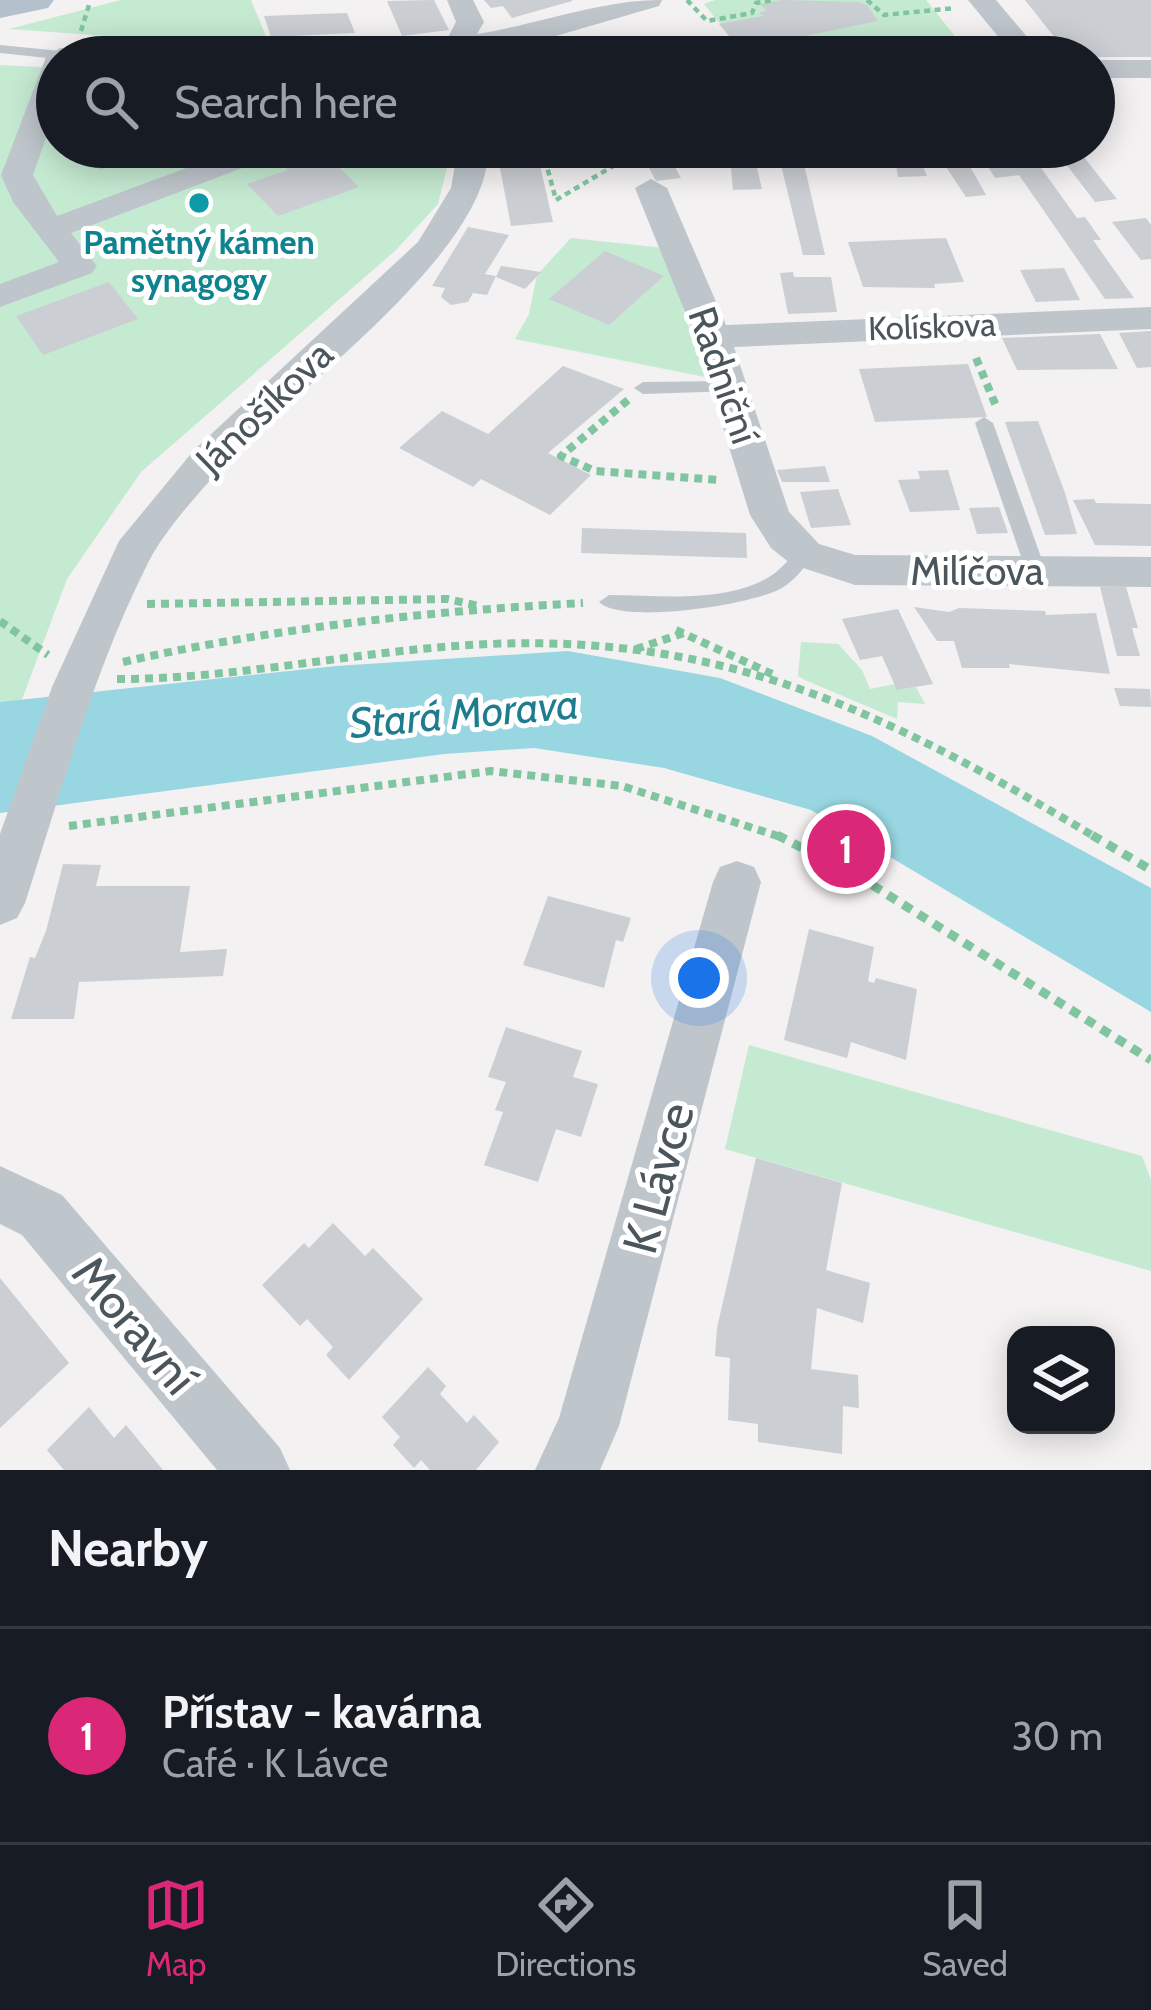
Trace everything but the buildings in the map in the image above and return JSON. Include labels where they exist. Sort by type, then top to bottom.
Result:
[{"type":"main road","points":[[0,6],[34,0]]},
{"type":"street","points":[[460,0],[470,22],[463,36]]},
{"type":"street","points":[[525,36],[649,0]]},
{"type":"street","points":[[985,5],[1012,36]]},
{"type":"street","points":[[1115,69],[1151,69]]},
{"type":"street","points":[[0,296],[80,266],[8,178],[36,123]]},
{"type":"street","points":[[51,229],[215,168]]},
{"type":"street","name":"Jánošíkova","points":[[12,860],[64,672],[143,538],[208,459],[430,249],[448,226],[470,168]]},
{"type":"street","name":"Radniční","points":[[651,188],[679,232],[770,515],[785,538],[805,554]]},
{"type":"street","name":"Kolískova","points":[[713,337],[1151,318]]},
{"type":"street","name":"Milíčova","points":[[805,554],[855,570],[1151,572]]},
{"type":"street","name":"K Lávce","points":[[567,1470],[595,1403],[737,882]]},
{"type":"street","name":"Moravní","points":[[0,1194],[42,1215],[258,1470]]},
{"type":"lane","points":[[0,49],[36,52]]},
{"type":"lane","points":[[643,388],[730,386]]},
{"type":"lane","points":[[992,421],[1036,571]]},
{"type":"lane","points":[[608,602],[702,600],[750,592],[778,580],[805,554]]},
{"type":"path","points":[[687,0],[707,22],[752,13],[756,3],[774,0]]},
{"type":"path","points":[[867,0],[884,15],[985,5]]},
{"type":"path","points":[[78,36],[89,5]]},
{"type":"path","points":[[547,168],[556,200],[610,168]]},
{"type":"path","points":[[976,358],[992,421]]},
{"type":"path","points":[[643,388],[561,456],[595,471],[732,480]]},
{"type":"path","points":[[134,606],[207,600],[447,599],[484,608]]},
{"type":"path","points":[[117,663],[231,638],[484,608],[608,602]]},
{"type":"path","points":[[637,602],[648,614],[683,633],[893,724],[1151,870]]},
{"type":"path","points":[[0,622],[64,672]]},
{"type":"path","points":[[120,679],[179,679],[409,652],[537,643],[634,650],[789,682]]},
{"type":"path","points":[[12,860],[491,771],[622,786],[782,837],[862,878],[1151,1060]]},
{"type":"green space","points":[[121,0],[251,0],[266,36],[108,36],[9,29]]},
{"type":"green space","points":[[715,0],[926,0],[955,36],[730,36],[704,4]]},
{"type":"green space","points":[[0,65],[36,67],[36,168],[447,168],[438,204],[396,250],[141,472],[67,579],[21,702],[0,702]]},
{"type":"green space","points":[[571,238],[664,248],[705,377],[515,339],[529,314],[537,275]]},
{"type":"green space","points":[[801,642],[838,644],[862,670],[870,689],[895,684],[898,690],[916,687],[925,704],[898,702],[897,719],[805,680],[798,676]]},
{"type":"green space","points":[[749,1045],[1142,1156],[1151,1180],[1151,1271],[725,1149]]},
{"type":"water","name":"Stará Morava","points":[[568,651],[720,678],[872,736],[1151,888],[1151,1012],[811,810],[664,768],[534,748],[444,754],[0,813],[0,702],[336,666]]},
{"type":"place","name":"Pamětný kámen synagogy","points":[[199,203]]},
{"type":"place","name":"Přístav - kavárna","points":[[846,849]]}]
